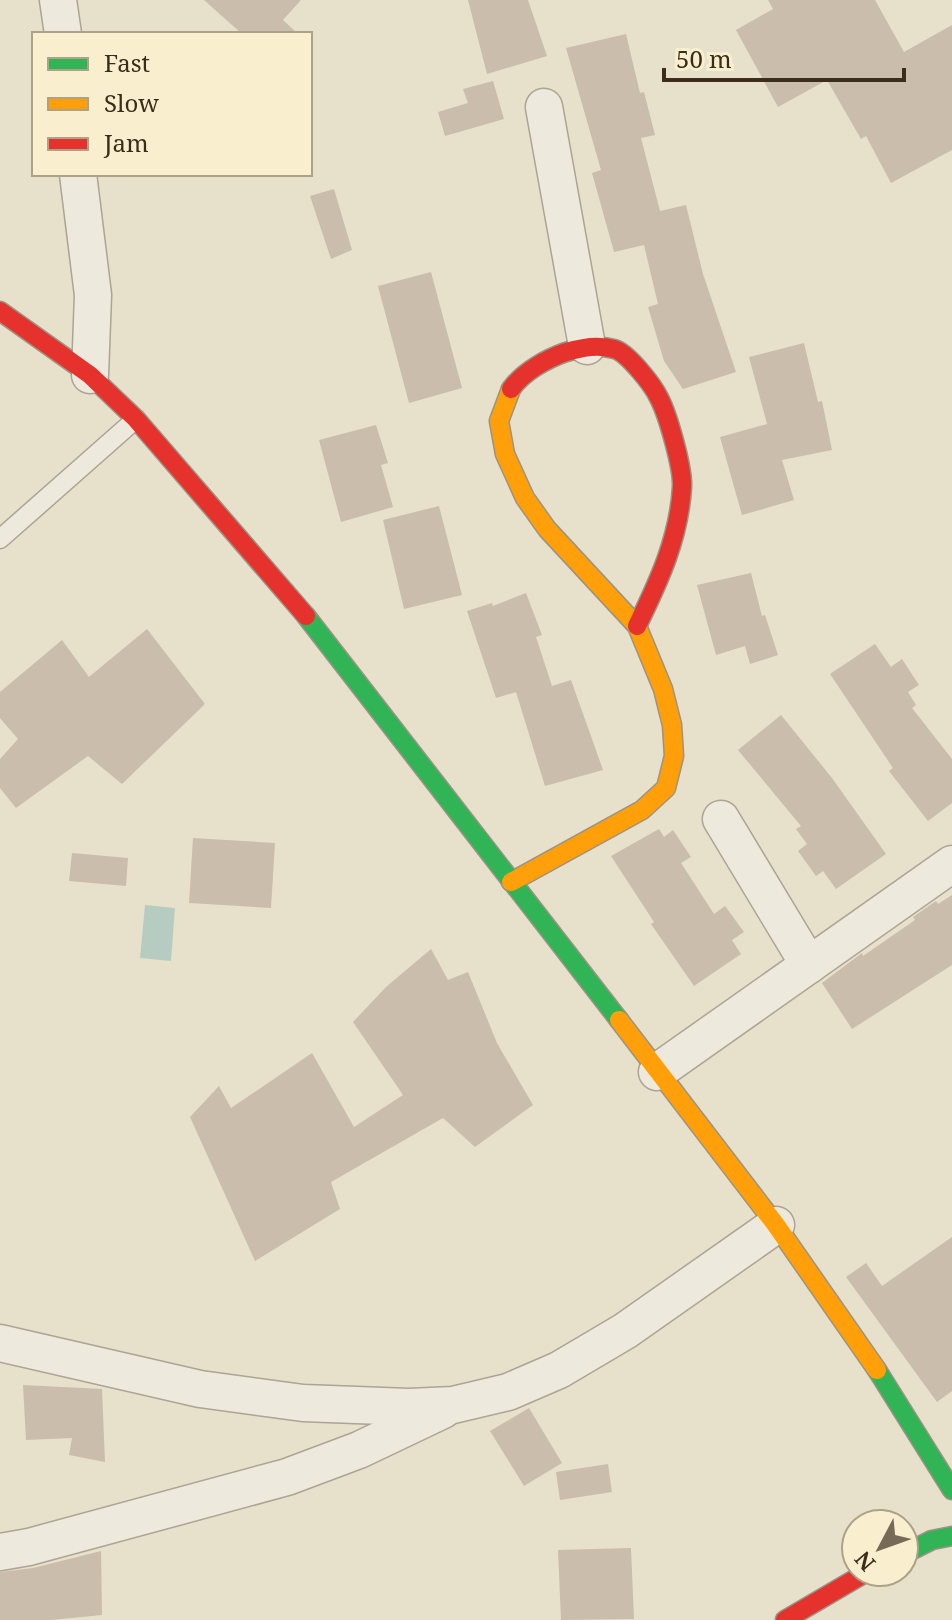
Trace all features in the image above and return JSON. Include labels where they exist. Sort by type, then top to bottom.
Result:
[{"type":"street","points":[[58,0],[63,32]]},
{"type":"street","points":[[544,107],[587,346]]},
{"type":"street","points":[[78,176],[93,295],[90,375]]},
{"type":"street","points":[[0,311],[90,375],[136,419],[322,634],[776,1225],[858,1339],[952,1490]]},
{"type":"street","points":[[511,882],[642,810],[666,788],[674,756],[672,725],[663,689],[637,626],[547,529],[525,498],[505,454],[499,421],[512,386],[548,358],[587,346],[617,349],[639,370],[659,397],[682,484],[673,542],[661,578],[637,626]]},
{"type":"street","points":[[721,819],[809,965]]},
{"type":"street","points":[[657,1072],[952,864]]},
{"type":"street","points":[[0,1343],[200,1389],[289,1401],[409,1407],[453,1405],[508,1392],[559,1370],[625,1331],[776,1225]]},
{"type":"street","points":[[0,1552],[29,1547],[287,1477],[359,1450],[453,1405]]},
{"type":"street","points":[[920,1546],[952,1536]]},
{"type":"street","points":[[785,1620],[840,1588]]},
{"type":"lane","points":[[0,539],[136,419]]},
{"type":"shaded area","points":[[145,905],[175,908],[171,961],[140,958]]},
{"type":"building","points":[[204,0],[301,0],[283,20],[296,32],[240,32]]},
{"type":"building","points":[[468,0],[528,0],[547,56],[487,74]]},
{"type":"building","points":[[768,0],[875,0],[904,52],[952,25],[952,150],[891,183],[866,136],[861,139],[827,80],[778,107],[736,30],[773,9]]},
{"type":"building","points":[[626,34],[640,93],[644,92],[655,135],[641,138],[660,211],[686,205],[703,274],[736,372],[683,389],[664,361],[648,307],[658,304],[644,245],[614,252],[592,173],[601,170],[566,48]]},
{"type":"building","points":[[493,81],[504,119],[445,136],[438,112],[468,103],[463,89]]},
{"type":"building","points":[[334,189],[352,250],[331,259],[310,196]]},
{"type":"building","points":[[431,272],[462,388],[409,403],[378,286]]},
{"type":"building","points":[[804,343],[818,402],[822,401],[832,450],[782,460],[794,500],[742,515],[720,437],[767,424],[749,357]]},
{"type":"building","points":[[376,425],[388,463],[381,465],[393,507],[341,522],[319,440]]},
{"type":"building","points":[[439,506],[462,595],[404,609],[383,520]]},
{"type":"building","points":[[751,573],[762,616],[765,615],[778,655],[750,664],[745,646],[716,655],[697,585]]},
{"type":"building","points":[[526,593],[542,635],[536,637],[552,686],[571,680],[603,770],[545,786],[516,692],[496,698],[467,611],[492,603],[493,606]]},
{"type":"building","points":[[147,629],[205,704],[122,784],[88,756],[16,808],[0,788],[0,759],[18,739],[0,718],[0,692],[62,640],[89,677]]},
{"type":"building","points":[[875,644],[891,667],[902,659],[919,685],[908,692],[916,705],[912,708],[952,759],[952,803],[928,821],[889,771],[893,768],[830,674]]},
{"type":"building","points":[[781,715],[832,778],[886,854],[836,889],[823,871],[816,876],[798,851],[807,844],[796,829],[801,826],[738,750]]},
{"type":"building","points":[[659,829],[664,837],[673,830],[691,857],[681,863],[714,914],[725,906],[744,932],[732,940],[741,954],[694,986],[651,924],[654,922],[611,856]]},
{"type":"building","points":[[193,838],[275,843],[271,908],[189,903]]},
{"type":"building","points":[[72,853],[128,858],[126,886],[69,881]]},
{"type":"building","points":[[952,895],[952,965],[852,1029],[822,983],[862,953],[863,956],[915,920],[913,917],[936,901],[938,904]]},
{"type":"building","points":[[431,949],[448,980],[468,972],[497,1043],[533,1105],[475,1147],[443,1118],[331,1182],[340,1209],[255,1261],[190,1117],[219,1086],[231,1108],[312,1053],[354,1127],[403,1095],[353,1022],[386,987]]},
{"type":"building","points":[[952,1237],[952,1391],[937,1402],[846,1277],[866,1263],[882,1286]]},
{"type":"building","points":[[23,1385],[102,1389],[105,1462],[69,1455],[72,1438],[26,1440]]},
{"type":"building","points":[[529,1408],[562,1463],[524,1486],[490,1431]]},
{"type":"building","points":[[608,1464],[612,1492],[560,1500],[556,1472]]},
{"type":"building","points":[[631,1548],[634,1619],[561,1620],[558,1550]]},
{"type":"building","points":[[101,1551],[102,1615],[51,1620],[0,1620],[0,1572],[33,1568]]},
{"type":"traffic: fast","points":[[306,616],[619,1020]]},
{"type":"traffic: fast","points":[[877,1370],[952,1490]]},
{"type":"traffic: fast","points":[[920,1546],[952,1536]]},
{"type":"traffic: slow","points":[[511,389],[499,421],[505,454],[525,498],[547,529],[637,626],[663,689],[672,725],[674,756],[666,788],[642,810],[511,882]]},
{"type":"traffic: slow","points":[[619,1020],[776,1225],[877,1370]]},
{"type":"traffic: jam","points":[[0,311],[90,375],[136,419],[306,616]]},
{"type":"traffic: jam","points":[[511,389],[528,372],[551,358],[578,349],[602,347],[626,356],[659,398],[674,442],[682,487],[672,542],[637,626]]},
{"type":"traffic: jam","points":[[785,1620],[840,1588]]}]
